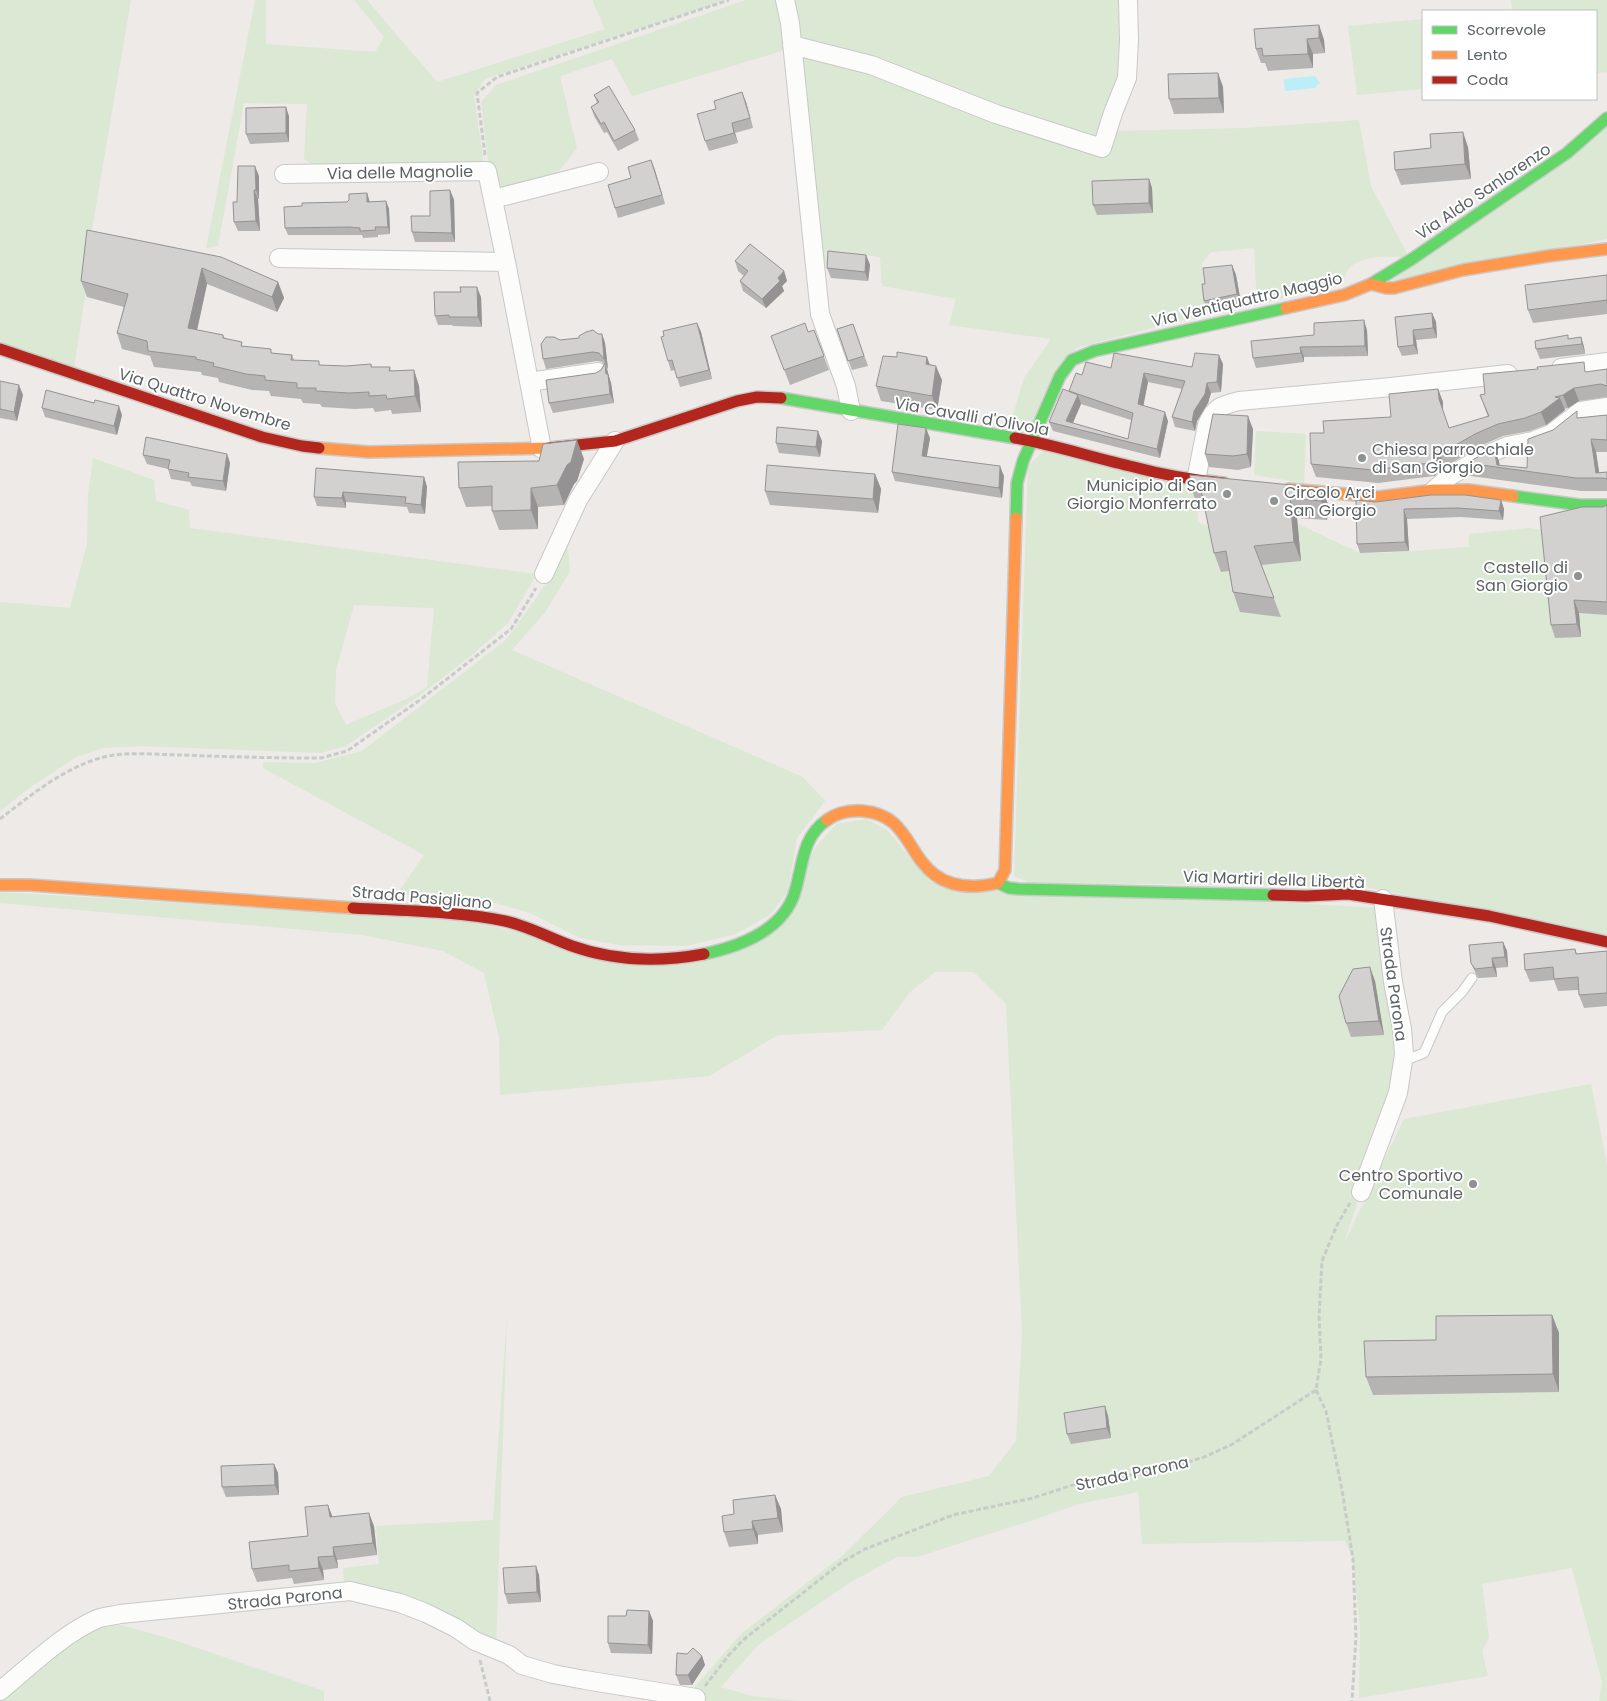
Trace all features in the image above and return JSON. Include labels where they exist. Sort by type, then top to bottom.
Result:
[{"type":"street","points":[[785,0],[790,23],[820,314],[846,386],[851,411]]},
{"type":"street","points":[[792,45],[871,65],[996,114],[1102,148],[1127,78],[1129,40],[1128,0]]},
{"type":"street","name":"Via Aldo Sanlorenzo","points":[[1371,284],[1412,259],[1567,153],[1607,118]]},
{"type":"street","name":"Via delle Magnolie","points":[[284,174],[488,170],[542,449]]},
{"type":"street","points":[[493,199],[599,172]]},
{"type":"street","points":[[1371,284],[1394,288],[1463,270],[1548,256],[1607,249]]},
{"type":"street","points":[[278,258],[506,262]]},
{"type":"street","name":"Via Ventiquattro Maggio","points":[[998,883],[1004,870],[1017,484],[1023,461],[1060,376],[1072,360],[1094,351],[1344,295],[1371,284]]},
{"type":"street","name":"Via Quattro Novembre","points":[[0,349],[262,437],[302,446],[369,452],[542,449],[615,441]]},
{"type":"street","points":[[1548,369],[1607,362]]},
{"type":"street","points":[[1196,480],[1211,416],[1221,405],[1528,371]]},
{"type":"street","points":[[529,382],[598,372]]},
{"type":"street","name":"Via Cavalli d'Olivola","points":[[615,441],[737,401],[757,397],[773,397],[1033,441],[1136,468],[1196,480],[1234,484]]},
{"type":"street","points":[[1434,490],[1450,476],[1484,456],[1507,446],[1551,434],[1581,411],[1607,407]]},
{"type":"street","points":[[544,574],[578,500],[615,441]]},
{"type":"street","points":[[1281,488],[1378,497],[1434,490],[1468,490],[1580,505],[1607,505]]},
{"type":"street","name":"Strada Pasigliano","points":[[0,885],[40,886],[472,916],[507,921],[584,950],[613,957],[642,959],[696,955],[725,948],[753,938],[771,927],[787,909],[794,892],[806,842],[816,827],[832,816],[849,811],[871,812],[890,819],[904,834],[929,869],[946,881],[982,887],[998,883]]},
{"type":"street","name":"Via Martiri della Libertà","points":[[998,883],[1009,888],[1019,889],[1296,896],[1348,894],[1489,916],[1607,942]]},
{"type":"street","name":"Strada Parona","points":[[1360,1192],[1398,1093],[1404,1054],[1402,1028],[1393,982],[1382,900]]},
{"type":"street","name":"Strada Parona","points":[[0,1691],[57,1645],[79,1629],[98,1619],[120,1614],[350,1591],[426,1613],[456,1628],[476,1641],[509,1655],[522,1665],[553,1674],[696,1698]]},
{"type":"lane","points":[[1402,1061],[1424,1053],[1442,1012],[1462,992],[1472,978]]},
{"type":"path","points":[[488,170],[477,93],[497,77],[729,0]]},
{"type":"path","points":[[0,819],[54,780],[82,765],[106,757],[141,754],[321,758],[347,751],[420,700],[511,629],[544,574]]},
{"type":"path","points":[[1352,1701],[1356,1638],[1353,1559],[1342,1490],[1326,1411],[1316,1390],[1321,1359],[1319,1317],[1322,1261],[1348,1206],[1360,1192]]},
{"type":"path","name":"Strada Parona","points":[[696,1698],[743,1640],[842,1562],[865,1549],[953,1515],[1033,1498],[1076,1484],[1162,1470],[1204,1457],[1231,1445],[1316,1390]]},
{"type":"path","points":[[476,1641],[490,1701]]},
{"type":"green space","points":[[0,0],[131,0],[90,241],[85,297],[74,368],[0,343]]},
{"type":"green space","points":[[255,0],[266,0],[266,44],[375,52],[384,37],[354,0],[367,0],[437,82],[605,29],[592,0],[728,0],[485,79],[474,95],[484,167],[317,168],[304,159],[307,104],[244,103],[218,246],[206,248]]},
{"type":"green space","points":[[746,0],[774,0],[783,6],[789,49],[632,96],[612,59],[560,76],[577,148],[552,180],[493,199],[481,102],[496,85]]},
{"type":"green space","points":[[784,0],[1128,0],[1112,131],[1245,128],[1359,120],[1371,186],[1409,257],[1378,257],[1363,260],[1350,267],[1343,281],[1257,305],[1254,248],[1211,252],[1202,263],[1206,314],[1076,348],[1024,436],[1008,431],[1024,378],[1051,339],[949,325],[956,299],[882,286],[880,257],[835,251],[827,265],[819,261]]},
{"type":"green space","points":[[1511,0],[1607,0],[1607,72],[1597,73],[1597,10],[1512,10]]},
{"type":"green space","points":[[1422,19],[1422,89],[1357,95],[1348,26]]},
{"type":"green space","points":[[1607,126],[1607,239],[1391,281]]},
{"type":"green space","points":[[1256,431],[1306,434],[1304,483],[1254,475]]},
{"type":"green space","points":[[1046,449],[1196,487],[1198,522],[1212,528],[1261,565],[1298,524],[1360,553],[1469,547],[1469,534],[1528,528],[1544,530],[1581,636],[1579,613],[1607,615],[1607,936],[1361,886],[1031,883],[1014,876],[1028,466]]},
{"type":"green space","points":[[93,458],[154,480],[156,501],[189,510],[190,528],[537,574],[508,623],[472,655],[416,698],[346,746],[321,753],[139,746],[104,748],[76,757],[32,786],[0,811],[0,602],[70,608],[87,544],[88,495]],"holes":[[[354,605],[434,608],[427,687],[406,699],[346,725],[335,703],[336,670]]]},
{"type":"green space","points":[[567,541],[570,571],[546,611],[512,650],[803,777],[825,801],[797,838],[788,891],[770,915],[736,934],[686,946],[619,945],[580,938],[530,913],[496,903],[397,894],[424,855],[263,768],[263,762],[315,763],[362,751],[507,639],[551,577]]},
{"type":"green space","points":[[866,819],[887,830],[931,882],[1378,908],[1402,1029],[1388,1114],[1374,1129],[1361,1192],[1344,1243],[1404,1119],[1591,1084],[1607,1164],[1607,1701],[1599,1701],[1602,1682],[1572,1568],[1482,1584],[1489,1638],[1482,1651],[1488,1676],[1359,1698],[1360,1628],[1353,1559],[1345,1541],[1142,1544],[1138,1492],[1079,1504],[917,1557],[897,1557],[851,1582],[758,1645],[721,1687],[752,1696],[799,1701],[700,1701],[692,1690],[742,1633],[842,1556],[902,1497],[989,1476],[1016,1441],[1022,1333],[1006,1004],[974,972],[935,972],[909,993],[882,1030],[778,1035],[709,1076],[500,1095],[499,1038],[484,973],[443,951],[362,935],[0,903],[0,892],[470,921],[659,965],[772,933],[815,848],[836,824]]},
{"type":"green space","points":[[507,1314],[496,1649],[344,1585],[343,1568],[379,1564],[376,1526],[493,1520]]},
{"type":"green space","points":[[98,1619],[165,1637],[324,1691],[324,1701],[0,1701],[0,1691]]},
{"type":"water","points":[[1315,76],[1320,83],[1316,88],[1285,91],[1284,79]]},
{"type":"building","points":[[1319,25],[1319,38],[1307,39],[1308,54],[1263,56],[1262,48],[1256,49],[1254,29]]},
{"type":"building","points":[[1218,73],[1219,98],[1169,99],[1168,74]]},
{"type":"building","points":[[609,86],[635,130],[614,141],[604,122],[601,124],[591,107],[599,102],[594,95]]},
{"type":"building","points":[[742,92],[750,118],[732,123],[734,133],[705,141],[697,114],[716,109],[714,101]]},
{"type":"building","points":[[286,107],[286,133],[246,134],[246,108]]},
{"type":"building","points":[[1463,132],[1465,164],[1395,170],[1394,152],[1431,148],[1430,134]]},
{"type":"building","points":[[651,160],[662,195],[615,208],[608,185],[631,178],[628,167]]},
{"type":"building","points":[[238,166],[255,166],[256,221],[234,222],[233,202],[237,202]]},
{"type":"building","points":[[1149,179],[1149,203],[1093,205],[1092,181]]},
{"type":"building","points":[[450,190],[452,233],[412,232],[411,216],[430,216],[430,191]]},
{"type":"building","points":[[367,193],[367,202],[386,201],[388,227],[375,227],[376,230],[360,231],[360,228],[349,227],[285,228],[284,207],[302,206],[302,203],[347,202],[349,194]]},
{"type":"building","points":[[87,230],[221,257],[278,282],[272,297],[202,268],[188,328],[223,335],[223,338],[242,342],[241,346],[271,349],[271,353],[292,355],[291,360],[319,361],[319,365],[346,366],[371,364],[371,367],[390,367],[389,371],[414,370],[415,396],[387,399],[386,395],[369,396],[369,392],[349,393],[316,391],[316,388],[297,388],[297,383],[265,380],[265,376],[246,374],[213,366],[214,363],[196,359],[196,357],[148,351],[147,341],[117,333],[128,294],[81,281]]},
{"type":"building","points":[[750,244],[784,271],[778,278],[780,281],[762,299],[740,281],[748,271],[735,261]]},
{"type":"building","points":[[828,251],[866,255],[865,272],[827,268]]},
{"type":"building","points":[[1232,265],[1237,294],[1204,301],[1202,284],[1205,284],[1203,268]]},
{"type":"building","points":[[1607,275],[1607,300],[1528,310],[1525,285]]},
{"type":"building","points":[[460,287],[477,287],[478,317],[435,316],[434,292],[461,292]]},
{"type":"building","points":[[1432,313],[1433,328],[1413,330],[1414,345],[1398,347],[1395,317]]},
{"type":"building","points":[[1364,320],[1365,346],[1300,347],[1301,353],[1253,358],[1251,341],[1314,335],[1314,323]]},
{"type":"building","points":[[697,323],[709,370],[677,378],[672,360],[668,361],[661,337],[664,336],[663,331]]},
{"type":"building","points":[[805,323],[808,332],[814,330],[824,356],[784,370],[771,336]]},
{"type":"building","points":[[853,324],[864,356],[848,361],[837,329]]},
{"type":"building","points":[[593,330],[598,334],[602,334],[604,359],[599,353],[593,352],[543,359],[541,344],[546,337],[554,337],[560,340],[579,338],[579,336],[586,332]]},
{"type":"building","points":[[1568,335],[1568,339],[1581,337],[1582,344],[1536,349],[1535,341]]},
{"type":"building","points":[[897,352],[927,357],[926,364],[936,366],[932,396],[876,386],[883,356],[897,357]]},
{"type":"building","points":[[1114,353],[1192,367],[1195,353],[1219,355],[1217,382],[1207,383],[1205,394],[1194,411],[1192,422],[1172,417],[1185,381],[1144,373],[1138,404],[1165,412],[1157,449],[1049,422],[1063,389],[1078,395],[1066,421],[1128,439],[1133,413],[1069,391],[1076,373],[1082,375],[1086,362],[1111,368]]},
{"type":"building","points":[[1584,362],[1585,372],[1607,369],[1607,386],[1601,384],[1574,388],[1563,395],[1555,397],[1560,398],[1541,412],[1498,424],[1475,434],[1440,454],[1430,463],[1373,470],[1311,464],[1310,433],[1324,433],[1323,421],[1391,417],[1389,394],[1438,389],[1439,399],[1449,428],[1489,416],[1480,395],[1485,394],[1483,374],[1538,369],[1537,367]]},
{"type":"building","points":[[605,363],[610,394],[549,403],[546,380],[596,373],[601,370]]},
{"type":"building","points":[[0,381],[19,385],[14,412],[0,409]]},
{"type":"building","points":[[46,390],[94,403],[95,400],[119,406],[114,426],[42,408]]},
{"type":"building","points":[[1577,411],[1577,418],[1607,415],[1607,440],[1591,439],[1596,473],[1607,472],[1607,479],[1576,478],[1467,463],[1494,448],[1497,465],[1527,468],[1528,439],[1553,430]]},
{"type":"building","points":[[1213,414],[1248,416],[1247,454],[1233,456],[1205,454]]},
{"type":"building","points":[[898,424],[926,428],[922,456],[1000,466],[999,488],[892,472]]},
{"type":"building","points":[[777,427],[818,431],[816,447],[776,443]]},
{"type":"building","points":[[146,437],[227,454],[223,481],[188,477],[189,473],[168,469],[170,460],[143,455]]},
{"type":"building","points":[[577,440],[571,462],[567,465],[557,485],[531,488],[531,510],[492,511],[492,486],[459,488],[458,462],[539,461],[543,444]]},
{"type":"building","points":[[767,465],[875,474],[873,499],[765,491]]},
{"type":"building","points":[[316,468],[424,477],[421,505],[405,503],[406,497],[343,492],[342,498],[314,497]]},
{"type":"building","points":[[1190,475],[1322,488],[1321,501],[1290,498],[1294,542],[1254,546],[1274,598],[1233,592],[1226,551],[1214,553],[1200,485],[1190,485]]},
{"type":"building","points":[[1431,495],[1465,495],[1501,500],[1499,511],[1458,508],[1404,509],[1405,542],[1357,544],[1356,500],[1376,502]]},
{"type":"building","name":"Castello di San Giorgio","points":[[1607,505],[1607,602],[1574,600],[1577,624],[1551,625],[1540,517],[1582,507],[1603,507]]},
{"type":"building","points":[[1503,942],[1505,957],[1492,958],[1493,967],[1475,969],[1471,963],[1469,945]]},
{"type":"building","points":[[1575,949],[1576,954],[1607,951],[1607,993],[1579,995],[1578,977],[1554,979],[1553,967],[1525,970],[1524,954]]},
{"type":"building","points":[[1370,967],[1379,1021],[1346,1023],[1339,996],[1353,969]]},
{"type":"building","points":[[1552,1315],[1553,1374],[1366,1377],[1364,1341],[1436,1340],[1436,1316]]},
{"type":"building","points":[[1105,1406],[1107,1428],[1067,1434],[1064,1413]]},
{"type":"building","points":[[274,1464],[275,1485],[222,1487],[221,1466]]},
{"type":"building","points":[[775,1495],[778,1518],[752,1521],[753,1529],[724,1532],[722,1516],[734,1514],[733,1500]]},
{"type":"building","points":[[328,1505],[330,1517],[369,1513],[373,1543],[333,1547],[334,1556],[318,1557],[319,1568],[289,1571],[289,1565],[252,1569],[249,1542],[308,1536],[305,1507]]},
{"type":"building","points":[[536,1566],[537,1592],[505,1594],[503,1568]]},
{"type":"building","points":[[627,1610],[649,1611],[648,1645],[608,1643],[608,1616],[626,1616]]},
{"type":"building","points":[[693,1648],[702,1656],[688,1675],[676,1675],[677,1653],[687,1654]]},
{"type":"traffic: fast","points":[[1371,284],[1412,259],[1567,153],[1607,118]]},
{"type":"traffic: fast","points":[[1016,518],[1017,483],[1023,461],[1060,376],[1072,360],[1094,351],[1286,308]]},
{"type":"traffic: fast","points":[[781,398],[1015,438]]},
{"type":"traffic: fast","points":[[1513,496],[1580,505],[1607,505]]},
{"type":"traffic: fast","points":[[704,954],[733,946],[773,925],[791,902],[808,842],[819,826],[827,820]]},
{"type":"traffic: fast","points":[[998,883],[1009,888],[1019,889],[1273,895]]},
{"type":"traffic: slow","points":[[1286,308],[1344,295],[1371,284],[1394,288],[1463,270],[1548,256],[1607,249]]},
{"type":"traffic: slow","points":[[319,448],[369,452],[549,448]]},
{"type":"traffic: slow","points":[[1289,489],[1378,497],[1434,490],[1469,490],[1513,496]]},
{"type":"traffic: slow","points":[[998,883],[1005,870],[1016,518]]},
{"type":"traffic: slow","points":[[827,820],[835,815],[849,811],[878,814],[898,827],[925,866],[935,875],[957,885],[982,886],[998,883]]},
{"type":"traffic: slow","points":[[0,885],[30,885],[353,908]]},
{"type":"traffic: jam","points":[[0,349],[262,437],[319,448]]},
{"type":"traffic: jam","points":[[549,448],[615,441],[737,401],[757,397],[781,398]]},
{"type":"traffic: jam","points":[[1015,438],[1156,472],[1224,483]]},
{"type":"traffic: jam","points":[[1273,895],[1348,894],[1489,916],[1607,942]]},
{"type":"traffic: jam","points":[[353,908],[448,913],[505,921],[531,929],[572,946],[604,955],[654,959],[704,954]]},
{"type":"place","name":"Chiesa parrocchiale di San Giorgio","points":[[1362,458]]},
{"type":"place","name":"Municipio di San Giorgio Monferrato","points":[[1227,494]]},
{"type":"place","name":"Circolo Arci San Giorgio","points":[[1274,501]]},
{"type":"place","name":"Castello di San Giorgio","points":[[1578,576]]},
{"type":"place","name":"Centro Sportivo Comunale","points":[[1473,1184]]}]
